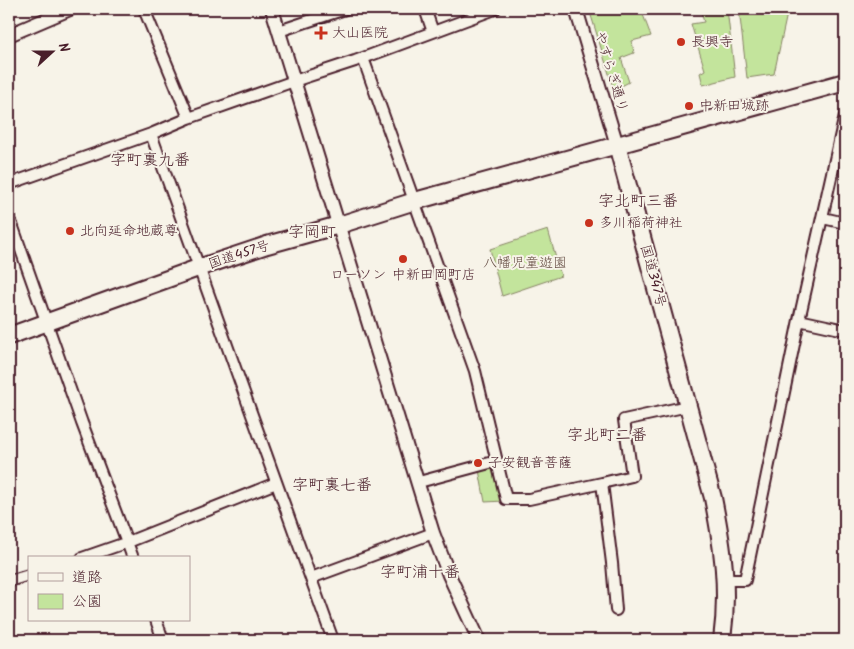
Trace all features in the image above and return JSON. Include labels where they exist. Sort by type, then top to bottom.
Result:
[{"type":"highway","points":[[617,145],[845,82]]},
{"type":"highway","name":"国道457号","points":[[9,336],[198,268],[266,246],[415,201],[617,145]]},
{"type":"highway","name":"国道347号","points":[[617,145],[713,498],[726,580],[722,640]]},
{"type":"street","points":[[9,35],[70,9]]},
{"type":"street","points":[[144,9],[189,118]]},
{"type":"street","points":[[272,9],[419,482],[433,533],[449,575],[479,640]]},
{"type":"street","points":[[279,31],[345,9]]},
{"type":"street","points":[[425,9],[433,32]]},
{"type":"street","points":[[9,184],[495,9]]},
{"type":"street","name":"やすらぎ通り","points":[[576,9],[617,145]]},
{"type":"street","points":[[363,58],[475,371],[506,499],[529,499],[632,476],[624,420],[688,406]]},
{"type":"street","points":[[726,580],[745,580],[799,320],[845,115]]},
{"type":"street","points":[[151,134],[333,640]]},
{"type":"street","points":[[9,216],[132,556]]},
{"type":"street","points":[[823,218],[845,223]]},
{"type":"street","points":[[799,320],[845,330]]},
{"type":"street","points":[[419,482],[497,461]]},
{"type":"street","points":[[88,556],[276,483]]},
{"type":"street","points":[[602,483],[616,610]]},
{"type":"street","points":[[311,578],[433,533]]},
{"type":"street","points":[[9,581],[28,575]]},
{"type":"street","points":[[157,622],[163,640]]},
{"type":"green space","points":[[589,9],[658,9],[642,12],[651,36],[632,41],[634,53],[621,58],[629,82],[614,90]]},
{"type":"green space","points":[[700,9],[727,9],[735,77],[703,85],[700,73],[705,70],[691,24],[704,22]]},
{"type":"green space","points":[[739,9],[788,9],[774,74],[747,78]]},
{"type":"green space","name":"八幡児童遊園","points":[[548,230],[561,276],[502,296],[490,249]]},
{"type":"green space","points":[[496,465],[504,501],[485,502],[479,470]]},
{"type":"place","name":"大山医院","points":[[321,33]]},
{"type":"place","name":"長興寺","points":[[681,42]]},
{"type":"place","name":"中新田城跡","points":[[689,106]]},
{"type":"place","name":"多川稲荷神社","points":[[589,223]]},
{"type":"place","name":"北向延命地蔵尊","points":[[70,231]]},
{"type":"place","name":"ローソン 中新田岡町店","points":[[403,259]]},
{"type":"place","name":"子安観音菩薩","points":[[478,463]]},
{"type":"district","name":"字町裏九番","points":[[150,160]]},
{"type":"district","name":"字北町三番","points":[[638,201]]},
{"type":"district","name":"字岡町","points":[[312,232]]},
{"type":"district","name":"字北町二番","points":[[607,435]]},
{"type":"district","name":"字町裏七番","points":[[332,485]]},
{"type":"district","name":"字町浦十番","points":[[420,572]]}]
